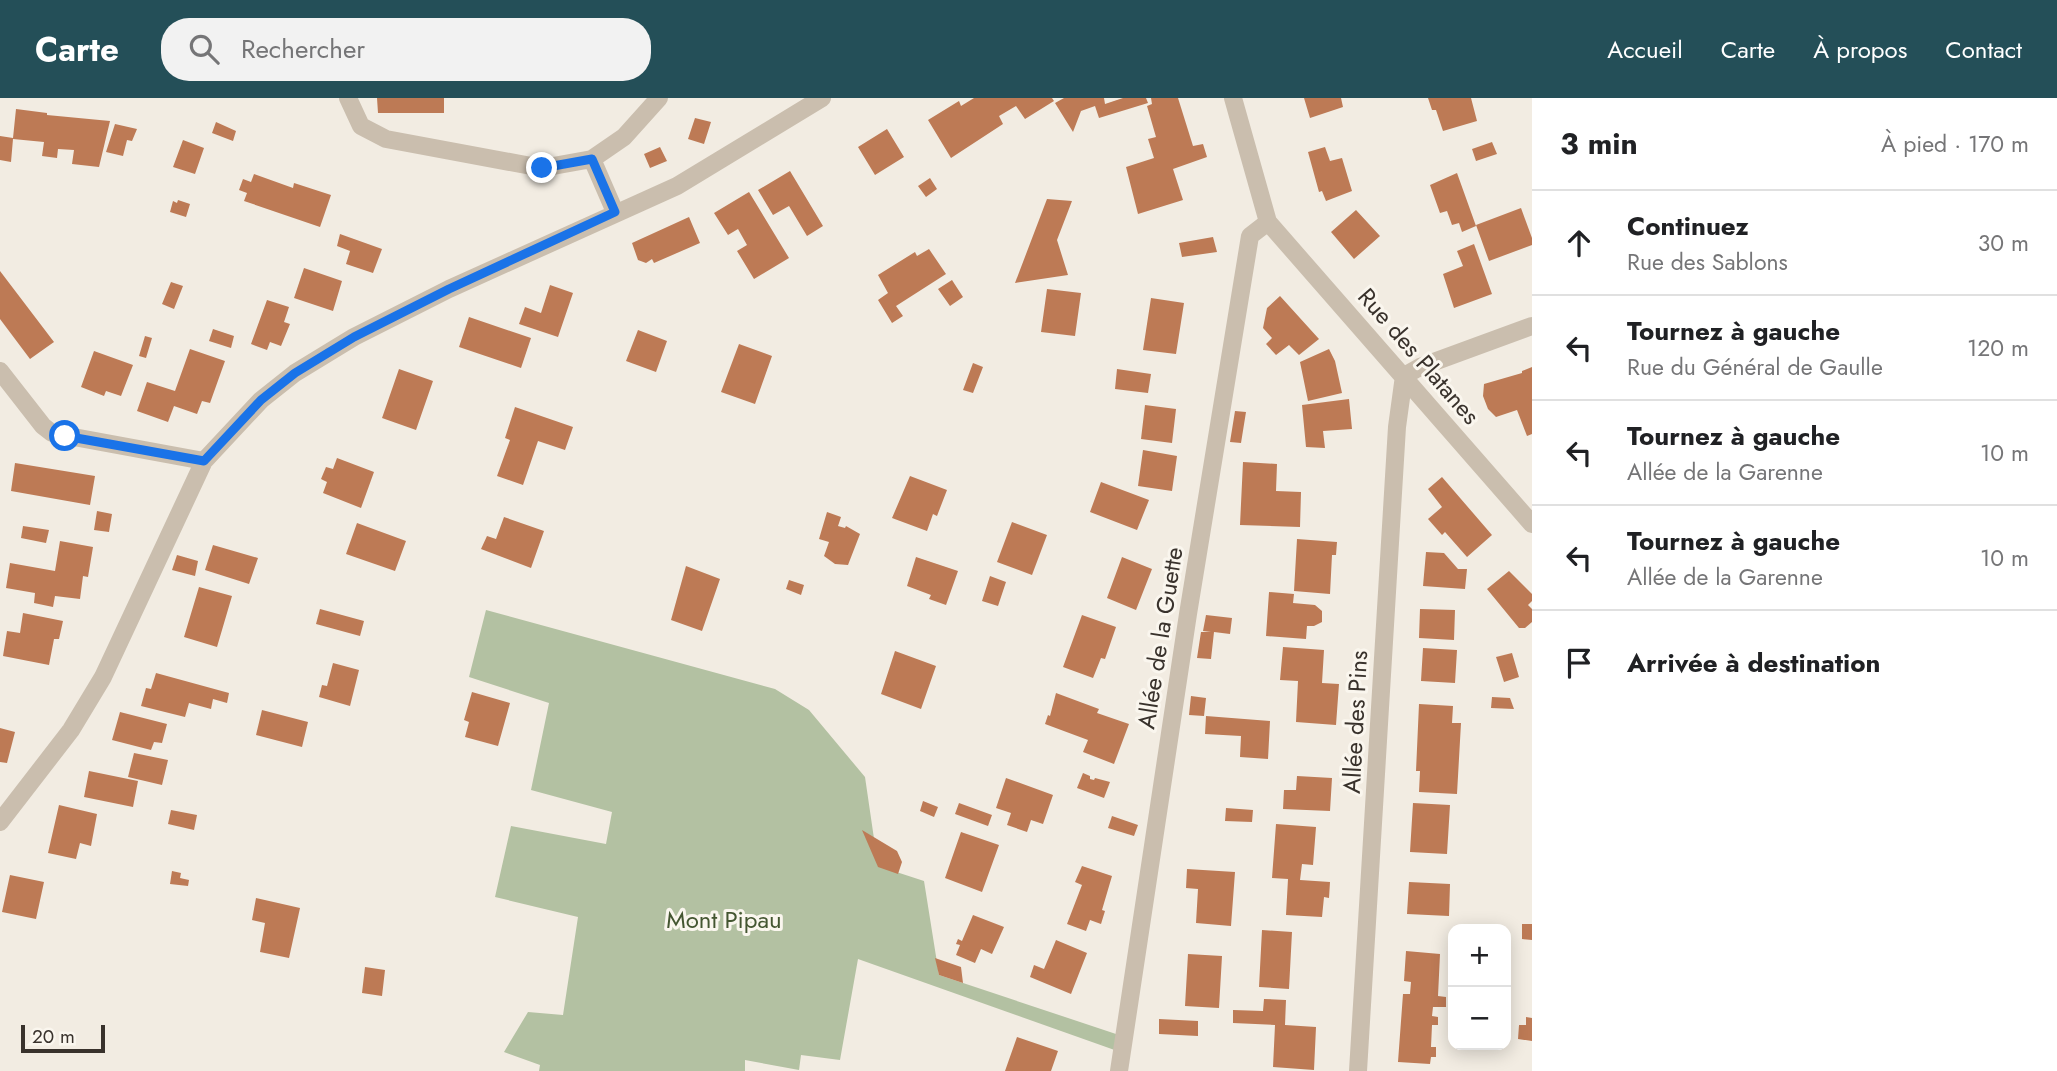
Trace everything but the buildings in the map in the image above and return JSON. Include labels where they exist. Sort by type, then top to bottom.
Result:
[{"type":"street","points":[[348,98],[361,126],[386,139],[542,168],[592,159],[624,137],[659,98]]},
{"type":"street","points":[[0,822],[71,730],[103,677],[204,461],[261,400],[295,373],[354,337],[449,289],[677,186],[822,98]]},
{"type":"street","points":[[1233,98],[1268,222]]},
{"type":"street","points":[[592,159],[615,212]]},
{"type":"street","name":"Rue des Platanes","points":[[1268,222],[1532,524]]},
{"type":"street","name":"Allée de la Guette","points":[[1119,1071],[1190,600],[1248,244],[1250,236],[1268,222]]},
{"type":"street","points":[[1404,376],[1420,367],[1532,326]]},
{"type":"street","points":[[0,371],[43,426],[52,433],[204,461]]},
{"type":"street","name":"Allée des Pins","points":[[1358,1071],[1397,427],[1404,376]]},
{"type":"green space","name":"Mont Pipau","points":[[486,610],[775,689],[809,710],[865,777],[878,866],[924,881],[939,975],[1125,1037],[1123,1053],[858,959],[840,1060],[801,1055],[799,1070],[745,1060],[745,1071],[539,1071],[540,1065],[504,1052],[528,1012],[563,1015],[578,917],[495,897],[511,826],[606,844],[612,812],[531,790],[549,703],[469,677]]},
{"type":"route","points":[[65,436],[204,461],[261,400],[295,373],[354,337],[449,289],[615,212],[592,159],[542,168]]}]
